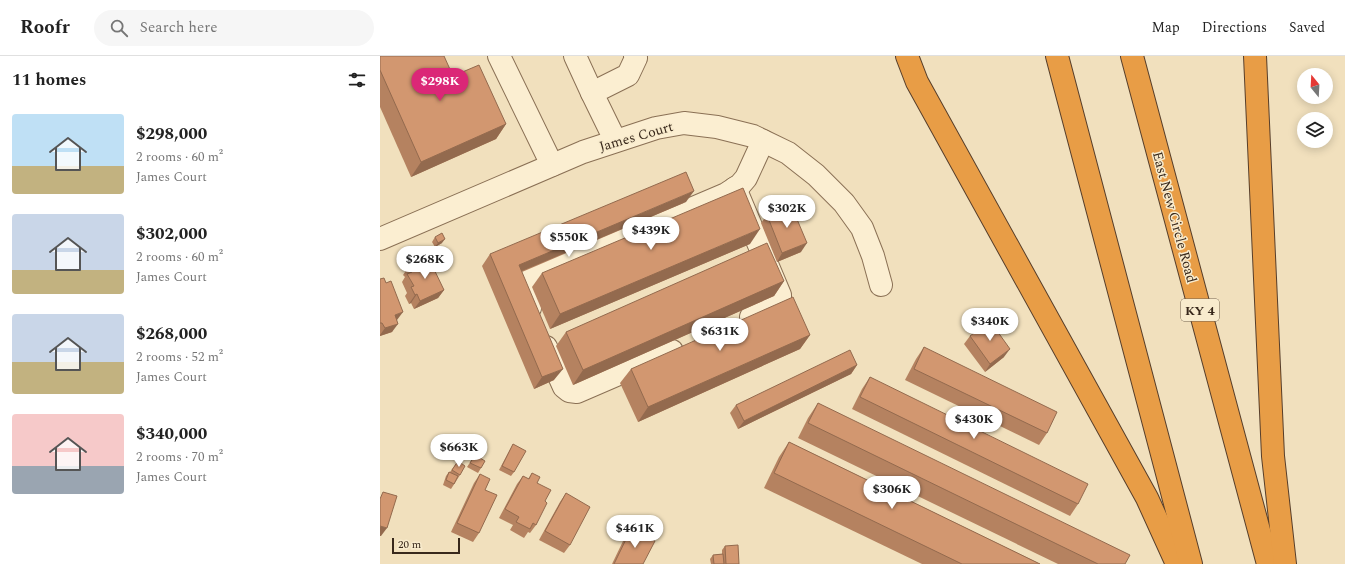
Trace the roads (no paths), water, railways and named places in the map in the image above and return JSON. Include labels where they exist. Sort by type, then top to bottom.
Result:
[{"type":"highway","points":[[893,56],[917,82]]},
{"type":"highway","points":[[907,56],[917,82],[1147,498],[1177,564]]},
{"type":"highway","points":[[1057,56],[1191,564]]},
{"type":"highway","name":"East New Circle Road","points":[[1132,56],[1268,564]]},
{"type":"highway","points":[[1255,56],[1273,456],[1285,564]]},
{"type":"highway","points":[[1257,120],[1264,56]]},
{"type":"street","points":[[499,56],[552,166]]},
{"type":"street","points":[[575,56],[615,140]]},
{"type":"street","points":[[592,93],[628,75],[636,58],[635,56]]},
{"type":"street","name":"James Court","points":[[380,239],[583,152],[615,140],[656,128],[684,123],[718,127],[753,136],[788,153],[816,175],[844,203],[862,228],[873,256],[881,285]]},
{"type":"street","points":[[694,342],[577,392],[569,391],[564,387],[524,295],[524,282],[529,278],[726,194],[740,185],[746,178],[764,141]]},
{"type":"street","points":[[730,326],[773,307],[780,302],[780,294],[735,188]]}]
